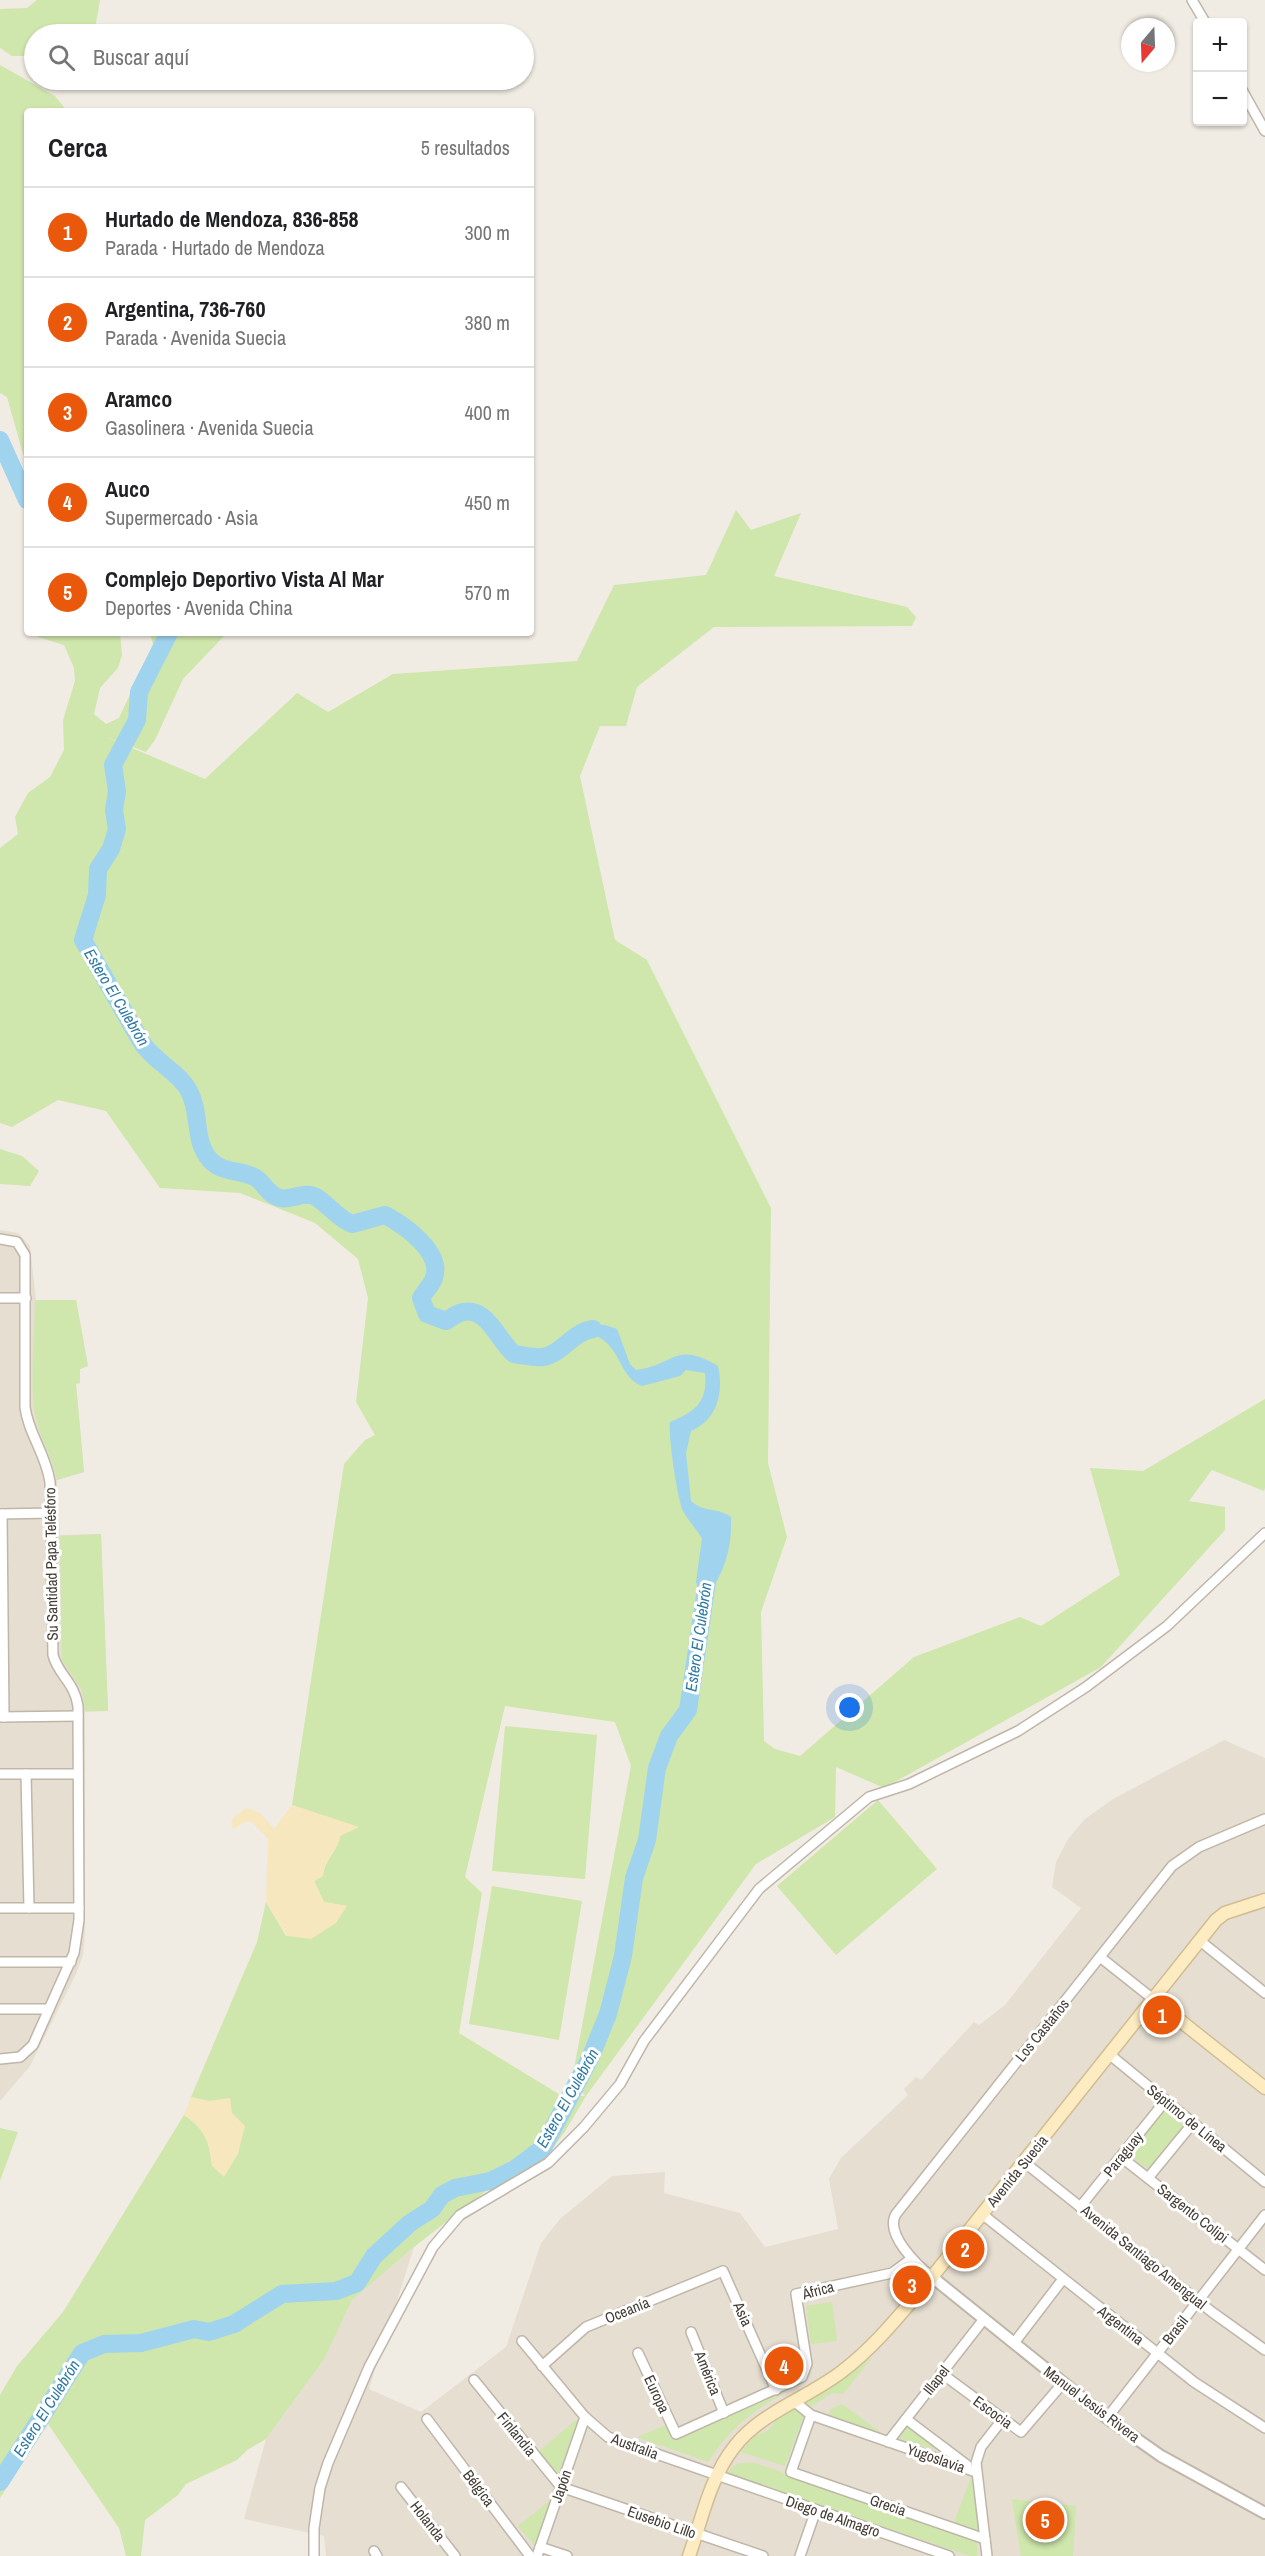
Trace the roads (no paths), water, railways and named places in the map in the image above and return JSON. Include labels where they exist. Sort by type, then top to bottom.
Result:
[{"type":"main road","name":"Avenida Suecia","points":[[689,2556],[717,2475],[728,2455],[752,2428],[839,2374],[869,2349],[932,2277],[1220,1916],[1264,1902]]},
{"type":"main road","points":[[1153,1999],[1265,2088]]},
{"type":"street","points":[[1192,0],[1203,18]]},
{"type":"street","points":[[1247,99],[1265,131]]},
{"type":"street","name":"Su Santidad Papa Telésforo","points":[[0,1239],[13,1240],[23,1250],[26,1298],[26,1414],[48,1470],[52,1513],[53,1655],[75,1691],[78,1716],[79,1908],[79,1932],[71,1962],[49,2009],[29,2049],[20,2056],[4,2059]]},
{"type":"street","points":[[0,1298],[26,1298]]},
{"type":"street","points":[[52,1513],[1,1514],[2,1717],[78,1716]]},
{"type":"street","points":[[314,2556],[315,2518],[320,2488],[328,2463],[369,2367],[433,2247],[460,2215],[548,2163],[584,2127],[620,2084],[644,2041],[759,1889],[869,1797],[909,1784],[1018,1731],[1086,1687],[1167,1626],[1265,1533]]},
{"type":"street","points":[[0,1774],[78,1774]]},
{"type":"street","points":[[26,1774],[28,1908]]},
{"type":"street","name":"Los Castaños","points":[[932,2277],[911,2259],[894,2229],[894,2217],[1172,1866],[1198,1847],[1265,1819]]},
{"type":"street","points":[[0,1908],[79,1908]]},
{"type":"street","points":[[1199,1940],[1261,1990],[1265,1977]]},
{"type":"street","points":[[1100,1957],[1153,1999]]},
{"type":"street","points":[[0,1962],[71,1962]]},
{"type":"street","points":[[0,2009],[49,2009]]},
{"type":"street","name":"Séptimo de Línea","points":[[1109,2054],[1265,2182]]},
{"type":"street","name":"Paraguay","points":[[1080,2207],[1166,2100]]},
{"type":"street","points":[[1148,2178],[1193,2123]]},
{"type":"street","name":"Sargento Colipi","points":[[1121,2157],[1265,2270]]},
{"type":"street","name":"Avenida Santiago Amengual","points":[[1024,2162],[1198,2301],[1265,2350]]},
{"type":"street","name":"Argentina","points":[[982,2214],[1212,2396],[1265,2428]]},
{"type":"street","name":"Brasil","points":[[1107,2418],[1265,2215]]},
{"type":"street","name":"África","points":[[776,2390],[798,2380],[807,2369],[796,2294],[892,2273],[911,2259]]},
{"type":"street","name":"Asia","points":[[723,2271],[776,2390]]},
{"type":"street","name":"Oceanía","points":[[542,2366],[586,2327],[723,2271]]},
{"type":"street","name":"Manuel Jesús Rivera","points":[[932,2277],[1107,2418],[1187,2472],[1265,2513]]},
{"type":"street","points":[[1014,2343],[1063,2279]]},
{"type":"street","name":"Illapel","points":[[888,2442],[984,2319]]},
{"type":"street","name":"América","points":[[691,2332],[724,2413]]},
{"type":"street","name":"Australia","points":[[522,2342],[585,2417],[608,2437],[717,2475]]},
{"type":"street","name":"Europa","points":[[638,2353],[676,2434],[724,2413]]},
{"type":"street","name":"Escocia","points":[[941,2373],[1002,2420],[1024,2432],[1063,2383]]},
{"type":"street","name":"Finlandia","points":[[474,2380],[561,2487]]},
{"type":"street","points":[[724,2413],[776,2390]]},
{"type":"street","name":"Yugoslavia","points":[[795,2402],[811,2415],[976,2472]]},
{"type":"street","name":"Grecia","points":[[811,2415],[791,2472],[985,2539]]},
{"type":"street","name":"Japón","points":[[539,2552],[585,2417]]},
{"type":"street","name":"Bélgica","points":[[427,2419],[530,2556]]},
{"type":"street","name":"Yugoslavia","points":[[906,2419],[976,2472]]},
{"type":"street","points":[[987,2556],[976,2472],[981,2447],[1002,2420]]},
{"type":"street","name":"Diego de Almagro","points":[[717,2475],[948,2556]]},
{"type":"street","name":"Holanda","points":[[401,2487],[455,2556]]},
{"type":"street","name":"Eusebio Lillo","points":[[561,2487],[763,2556]]},
{"type":"street","points":[[800,2556],[816,2510]]},
{"type":"street","points":[[539,2552],[567,2556]]},
{"type":"water","points":[[589,1324],[605,1325],[617,1329],[630,1364],[636,1370],[649,1368],[683,1355],[692,1355],[718,1366],[719,1396],[713,1413],[700,1426],[691,1431],[686,1453],[691,1501],[701,1507],[731,1517],[727,1557],[708,1594],[699,1592],[696,1582],[702,1538],[683,1511],[670,1440],[670,1422],[693,1410],[702,1399],[705,1373],[686,1370],[680,1376],[642,1386],[634,1382],[608,1344],[600,1338],[589,1333],[575,1341],[571,1338],[570,1334]]},
{"type":"waterway","name":"Estero El Culebrón","points":[[0,440],[24,493]]},
{"type":"waterway","name":"Estero El Culebrón","points":[[167,636],[139,692],[137,720],[113,765],[117,791],[114,810],[117,829],[111,849],[98,869],[97,895],[83,940],[142,1043],[185,1084],[193,1100],[199,1136],[205,1152],[215,1164],[256,1178],[276,1197],[284,1199],[311,1195],[352,1224],[385,1215],[393,1220],[420,1240],[433,1259],[434,1278],[421,1298],[427,1314],[446,1321],[463,1312],[479,1315],[492,1326],[514,1354],[543,1357],[555,1352],[579,1334],[593,1329]]},
{"type":"waterway","name":"Estero El Culebrón","points":[[0,2482],[82,2353],[104,2344],[141,2343],[194,2329],[209,2332],[234,2324],[282,2294],[336,2291],[357,2283],[374,2256],[410,2223],[432,2209],[442,2195],[455,2188],[490,2181],[515,2169],[543,2148],[591,2056],[608,2014],[623,1956],[634,1878],[647,1840],[657,1768],[669,1736],[688,1710],[709,1569]]},
{"type":"place","name":"Hurtado de Mendoza, 836-858","points":[[1162,2015]]},
{"type":"place","name":"Argentina, 736-760","points":[[965,2249]]},
{"type":"place","name":"Aramco","points":[[912,2285]]},
{"type":"place","name":"Auco","points":[[784,2366]]},
{"type":"place","name":"Complejo Deportivo Vista Al Mar","points":[[1045,2520]]}]
